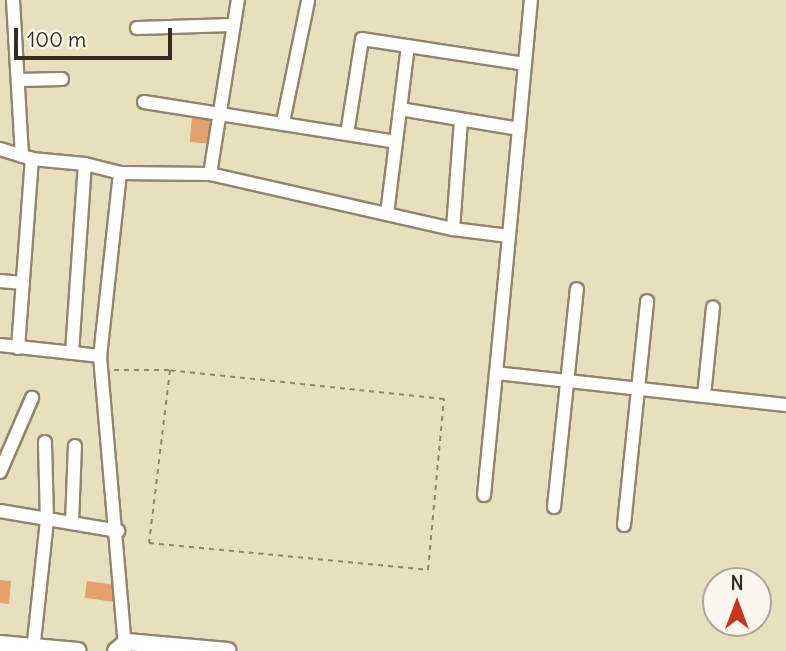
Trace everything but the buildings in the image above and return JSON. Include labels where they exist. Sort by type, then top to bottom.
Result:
[{"type":"main road","points":[[0,644],[78,651]]},
{"type":"main road","points":[[123,648],[228,651]]},
{"type":"street","points":[[13,0],[27,158],[18,348]]},
{"type":"street","points":[[210,174],[238,0]]},
{"type":"street","points":[[484,495],[531,0]]},
{"type":"street","points":[[283,122],[308,1]]},
{"type":"street","points":[[137,28],[233,25]]},
{"type":"street","points":[[347,134],[362,39],[525,64]]},
{"type":"street","points":[[387,214],[408,46]]},
{"type":"street","points":[[19,80],[62,79]]},
{"type":"street","points":[[144,102],[222,112],[396,142]]},
{"type":"street","points":[[400,109],[519,129]]},
{"type":"street","points":[[453,229],[461,121]]},
{"type":"street","points":[[0,149],[27,158],[85,164],[120,173],[210,174],[453,229],[509,236]]},
{"type":"street","points":[[72,353],[85,164]]},
{"type":"street","points":[[120,173],[100,356],[118,531],[123,648]]},
{"type":"street","points":[[0,281],[23,283]]},
{"type":"street","points":[[554,507],[577,289]]},
{"type":"street","points":[[624,525],[647,301]]},
{"type":"street","points":[[704,396],[713,307]]},
{"type":"street","points":[[0,345],[100,356]]},
{"type":"street","points":[[496,373],[786,405]]},
{"type":"street","points":[[0,472],[32,398]]},
{"type":"street","points":[[34,648],[47,520],[46,442]]},
{"type":"street","points":[[72,523],[75,446]]},
{"type":"street","points":[[0,511],[118,531]]},
{"type":"path","points":[[103,370],[170,370],[444,399],[428,570],[149,543],[170,370]]}]
